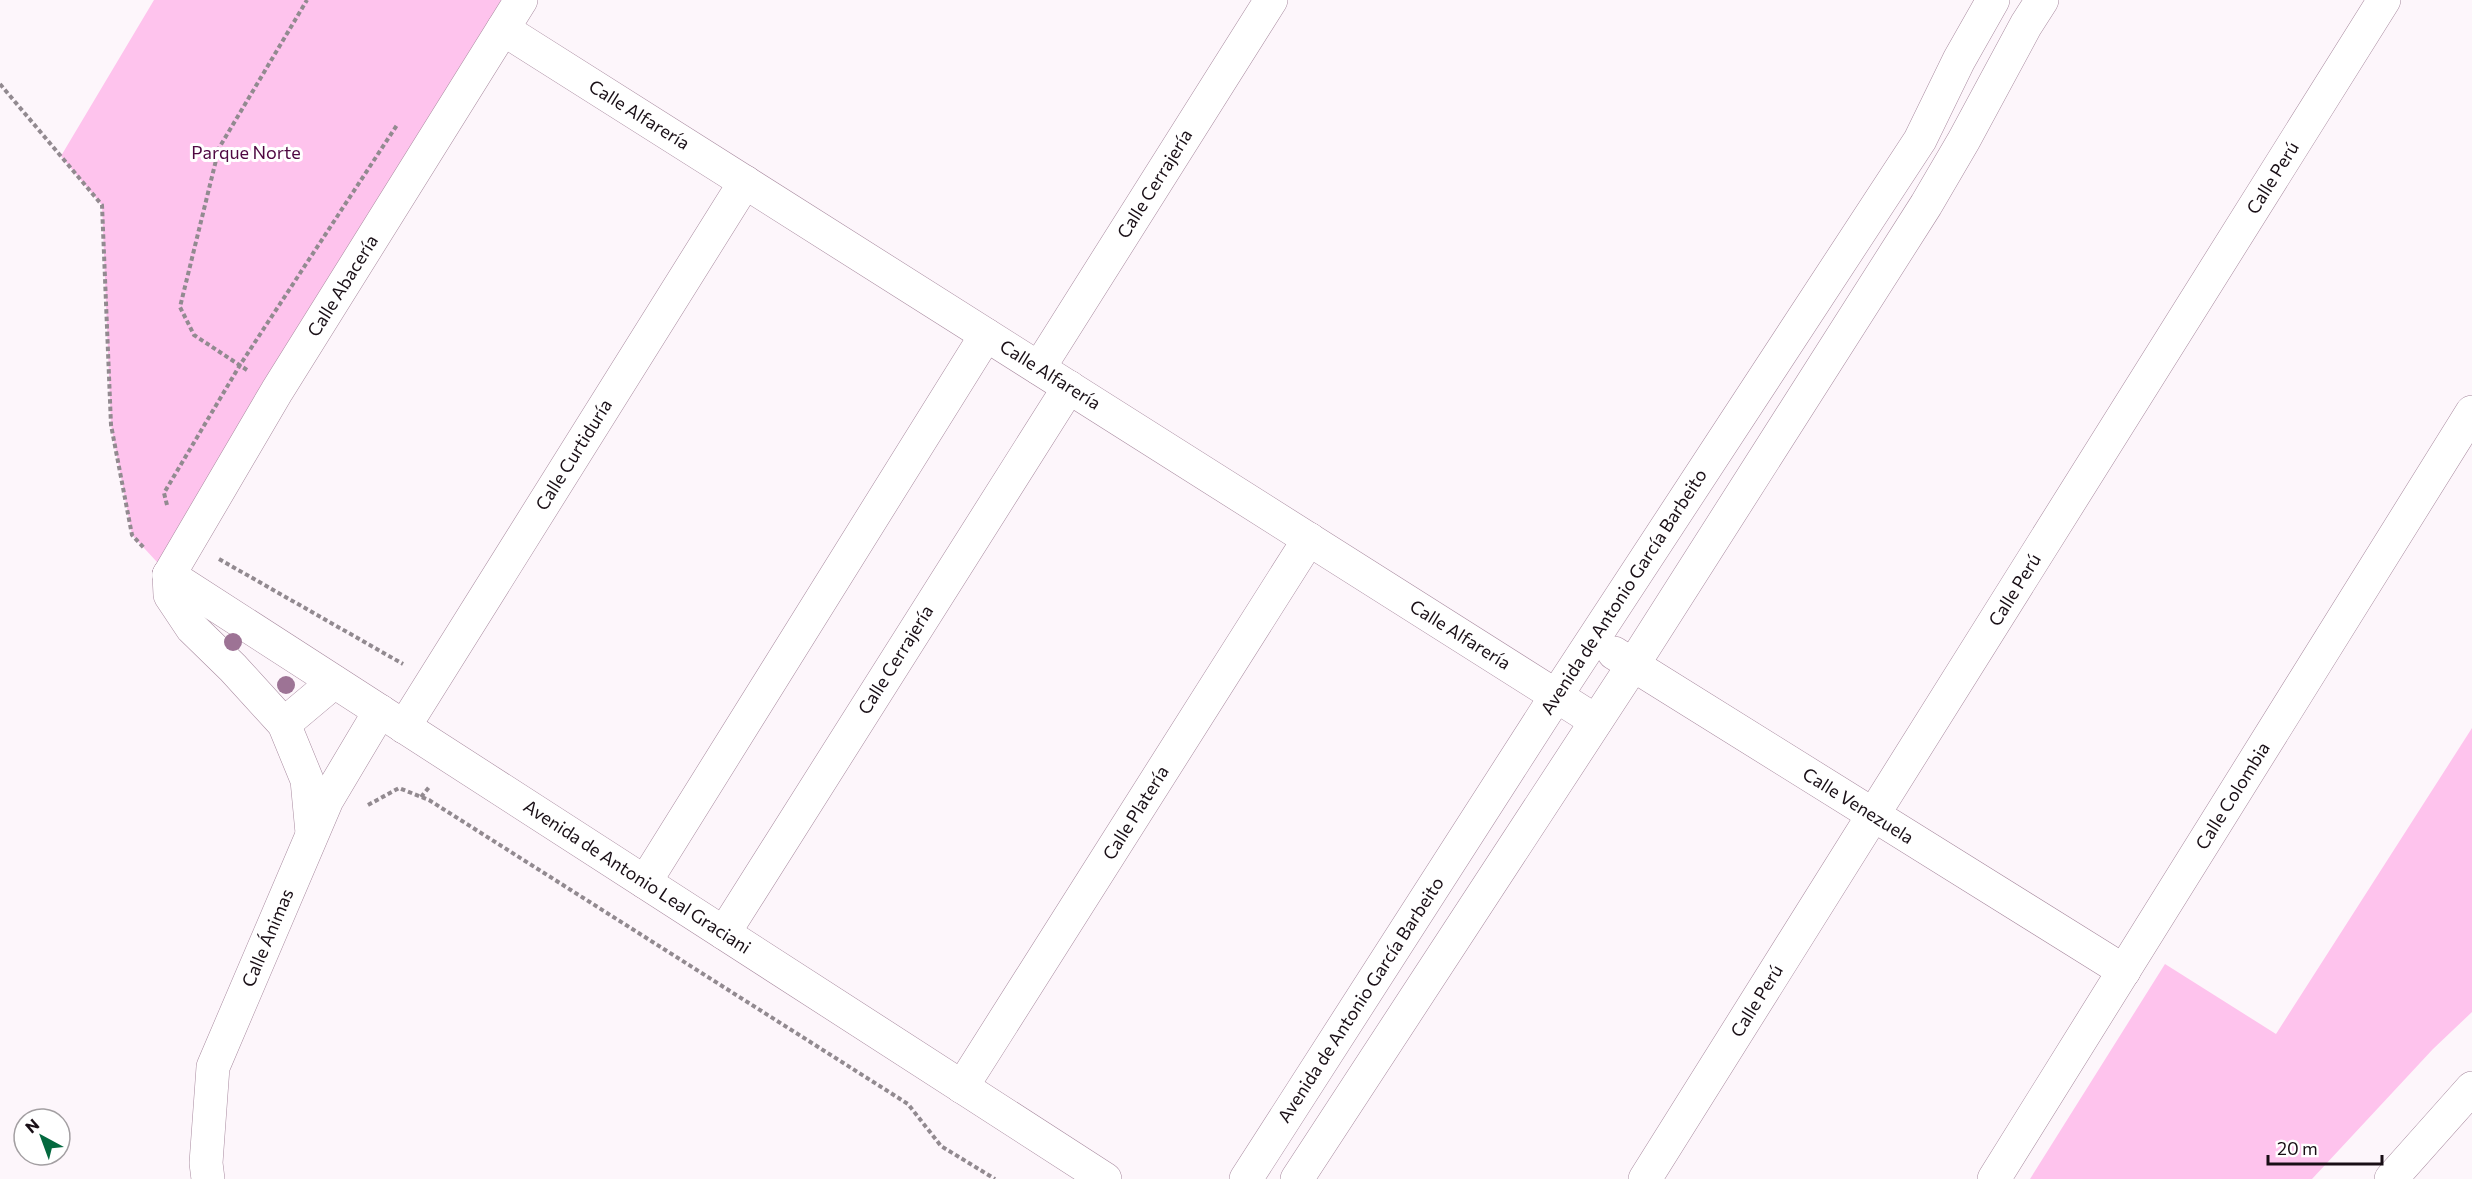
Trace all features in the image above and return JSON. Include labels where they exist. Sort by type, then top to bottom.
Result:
[{"type":"street","name":"Calle Abacería","points":[[169,575],[277,391],[522,0]]},
{"type":"street","name":"Calle Cerrajería","points":[[1039,368],[1271,0]]},
{"type":"street","name":"Avenida de Antonio García Barbeito","points":[[1246,1179],[1556,696],[1920,140],[1959,60],[1993,0]]},
{"type":"street","points":[[1297,1179],[1633,665],[1926,205],[2042,0]]},
{"type":"street","name":"Calle Perú","points":[[1645,1179],[2384,0]]},
{"type":"street","name":"Calle Alfarería","points":[[503,29],[1596,721]]},
{"type":"street","name":"Calle Curtiduría","points":[[392,719],[433,680],[745,182]]},
{"type":"street","points":[[645,882],[986,335]]},
{"type":"street","name":"Calle Cerrajería","points":[[724,933],[1069,387]]},
{"type":"street","name":"Calle Colombia","points":[[1994,1179],[2472,412]]},
{"type":"street","name":"Calle Platería","points":[[962,1087],[1309,539]]},
{"type":"street","points":[[169,575],[170,595],[192,628],[233,668],[284,724],[307,780],[312,836]]},
{"type":"street","name":"Avenida de Antonio Leal Graciani","points":[[169,575],[1105,1179]]},
{"type":"street","name":"Calle Venezuela","points":[[1593,640],[2124,971]]},
{"type":"street","points":[[284,724],[334,682]]},
{"type":"street","name":"Calle Ánimas","points":[[208,1179],[206,1163],[213,1067],[327,800],[392,719]]},
{"type":"street","points":[[2391,1179],[2472,1088]]},
{"type":"path","points":[[277,391],[194,335],[180,307],[219,148],[307,0]]},
{"type":"path","points":[[0,84],[102,205],[111,425],[132,536],[169,575]]},
{"type":"path","points":[[401,118],[240,365],[164,493],[170,514],[198,525],[213,536],[208,553],[433,680]]},
{"type":"path","points":[[421,797],[451,757]]},
{"type":"path","points":[[365,811],[369,803],[399,788],[429,800],[908,1104],[941,1146],[995,1179]]},
{"type":"green space","name":"Parque Norte","points":[[154,0],[521,0],[169,575],[132,535],[111,425],[102,205],[61,156]]},
{"type":"green space","points":[[2472,728],[2472,1012],[2433,1049],[2312,1179],[2030,1179],[2165,964],[2276,1034]]}]
